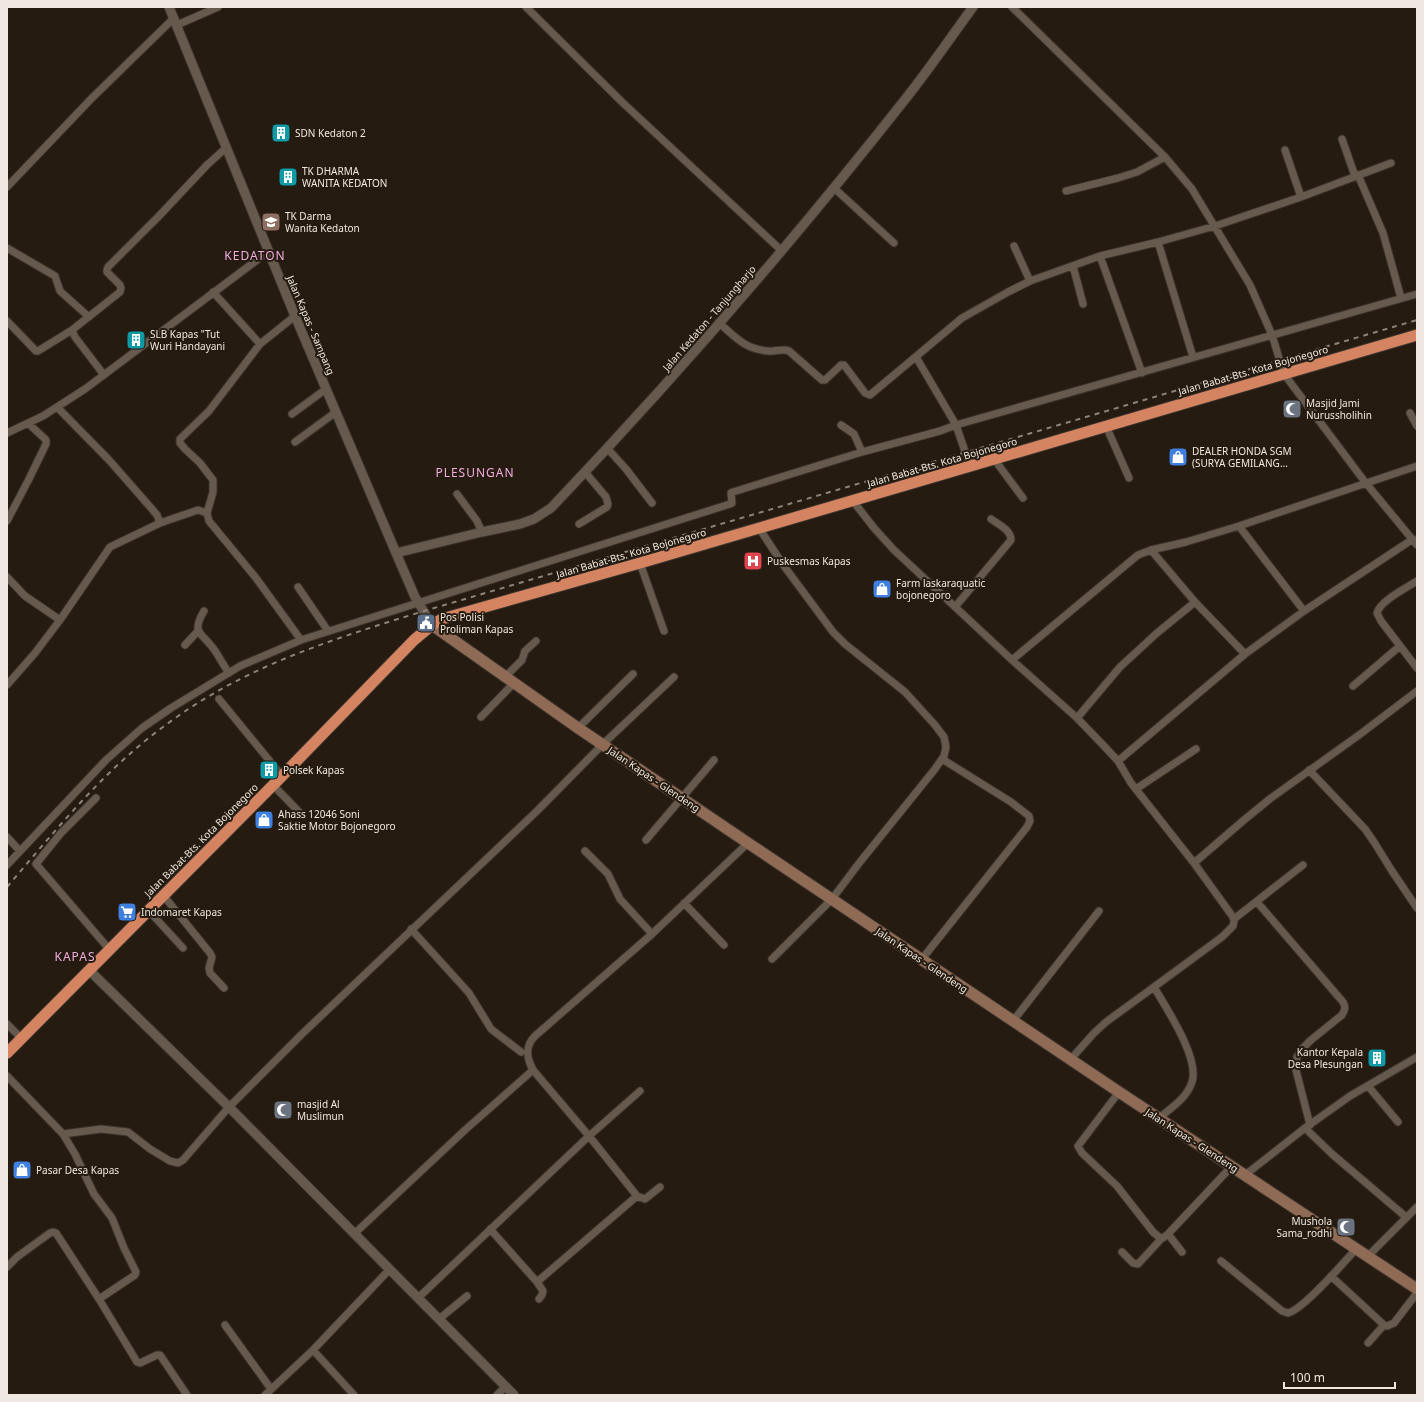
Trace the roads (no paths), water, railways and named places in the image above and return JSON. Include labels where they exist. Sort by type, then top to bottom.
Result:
[{"type":"highway","name":"Jalan Babat-Bts. Kota Bojonegoro","points":[[7,1053],[282,776],[414,640],[442,619],[853,501],[1417,335]]},
{"type":"main road","name":"Jalan Kapas - Glendeng","points":[[432,625],[578,728],[748,843],[1070,1060],[1417,1289]]},
{"type":"street","name":"Jalan Kapas - Sampang","points":[[169,7],[326,389],[418,602],[432,625]]},
{"type":"street","points":[[7,187],[91,100],[175,22],[218,7]]},
{"type":"street","points":[[526,7],[622,102],[782,251]]},
{"type":"street","name":"Jalan Kedaton - Tanjungharjo","points":[[396,553],[520,524],[534,519],[551,508],[720,323],[782,251],[908,96],[973,7]]},
{"type":"street","points":[[1012,7],[1165,157],[1192,189],[1250,285],[1272,335],[1284,374],[1365,482],[1415,542],[1304,611],[1245,654],[1118,761]]},
{"type":"street","points":[[1342,140],[1383,233],[1401,298]]},
{"type":"street","points":[[7,321],[36,351],[38,351],[72,330],[89,317],[120,292],[120,285],[108,272],[108,266],[159,216],[207,165],[227,147]]},
{"type":"street","points":[[1285,150],[1301,197]]},
{"type":"street","points":[[1066,191],[1137,172],[1165,157]]},
{"type":"street","points":[[720,323],[746,346],[769,352],[790,351],[822,380],[826,379],[841,365],[843,365],[865,393],[869,395],[962,318],[1030,281],[1100,256],[1215,226],[1301,197],[1391,163]]},
{"type":"street","points":[[834,188],[894,243]]},
{"type":"street","points":[[1158,242],[1193,357]]},
{"type":"street","points":[[1014,246],[1030,281]]},
{"type":"street","points":[[7,248],[55,276],[60,291],[89,317]]},
{"type":"street","points":[[8,430],[28,424],[85,389],[269,251]]},
{"type":"street","points":[[1100,256],[1142,373]]},
{"type":"street","points":[[1073,266],[1083,304]]},
{"type":"street","points":[[213,292],[260,344]]},
{"type":"street","points":[[7,865],[106,760],[142,728],[171,708],[240,666],[301,640],[731,504],[731,493],[733,492],[862,452],[1417,294]]},
{"type":"street","points":[[295,316],[260,344],[209,411],[180,439],[180,443],[184,449],[200,463],[213,480],[213,492],[207,513],[212,524],[256,578],[301,640]]},
{"type":"street","points":[[72,330],[75,337],[104,375]]},
{"type":"street","points":[[916,357],[956,426],[970,466]]},
{"type":"street","points":[[292,414],[326,389]]},
{"type":"street","points":[[57,407],[109,460],[157,515],[160,523]]},
{"type":"street","points":[[295,442],[336,412]]},
{"type":"street","points":[[1410,413],[1417,426]]},
{"type":"street","points":[[7,521],[46,444],[46,440],[28,424]]},
{"type":"street","points":[[841,425],[854,434],[862,452]]},
{"type":"street","points":[[1106,426],[1129,478]]},
{"type":"street","points":[[607,448],[626,469],[652,503]]},
{"type":"street","points":[[994,459],[1023,498]]},
{"type":"street","points":[[1012,660],[1133,558],[1151,550],[1186,542],[1239,526],[1365,482],[1417,466]]},
{"type":"street","points":[[579,524],[607,507],[608,504],[606,497],[585,472]]},
{"type":"street","points":[[457,494],[477,521],[482,532]]},
{"type":"street","points":[[853,501],[886,542],[1012,660],[1077,718],[1118,761],[1136,789],[1194,863],[1234,920]]},
{"type":"street","points":[[7,685],[35,653],[60,620],[110,547],[160,523],[198,510],[207,513]]},
{"type":"street","points":[[955,607],[1011,540],[1009,532],[991,519]]},
{"type":"street","points":[[1239,526],[1304,611]]},
{"type":"street","points":[[759,528],[784,566],[833,632],[851,649],[905,692],[935,725],[944,738],[946,744],[946,751],[942,759],[832,899],[772,959]]},
{"type":"street","points":[[1151,550],[1195,602],[1245,654]]},
{"type":"street","points":[[640,563],[664,630]]},
{"type":"street","points":[[7,577],[25,596],[60,620]]},
{"type":"street","points":[[1417,581],[1386,601],[1377,611],[1381,622],[1417,668]]},
{"type":"street","points":[[298,586],[328,631]]},
{"type":"street","points":[[1077,718],[1120,667],[1157,633],[1195,602]]},
{"type":"street","points":[[204,611],[198,623],[198,631],[213,648],[228,673]]},
{"type":"street","points":[[185,645],[198,631]]},
{"type":"street","points":[[481,717],[509,680],[522,660],[524,652],[536,641]]},
{"type":"street","points":[[1353,686],[1400,646]]},
{"type":"street","points":[[578,728],[633,674]]},
{"type":"street","points":[[63,1134],[101,1129],[128,1132],[150,1149],[170,1161],[178,1163],[183,1160],[229,1107],[302,1034],[537,811],[603,744],[674,677]]},
{"type":"street","points":[[1194,863],[1244,820],[1309,770],[1359,735],[1417,691]]},
{"type":"street","points":[[219,699],[282,776]]},
{"type":"street","points":[[1136,789],[1196,749]]},
{"type":"street","points":[[922,959],[1027,827],[1030,821],[1027,814],[1010,802],[942,759]]},
{"type":"street","points":[[646,840],[714,760]]},
{"type":"street","points":[[1309,770],[1365,829],[1417,908]]},
{"type":"street","points":[[273,785],[302,815]]},
{"type":"street","points":[[96,798],[61,833],[36,864],[109,949]]},
{"type":"street","points":[[7,836],[20,851]]},
{"type":"street","points":[[521,1052],[523,1047],[530,1043],[535,1036],[652,934],[748,843]]},
{"type":"street","points":[[585,851],[608,874],[620,899],[652,934]]},
{"type":"street","points":[[1070,1060],[1106,1022],[1222,937],[1232,926],[1234,920],[1303,865]]},
{"type":"street","points":[[163,895],[210,953],[212,957],[209,968],[210,973],[224,988]]},
{"type":"street","points":[[1257,902],[1345,1006],[1345,1010],[1342,1015],[1311,1040],[1302,1049],[1297,1057],[1296,1070],[1307,1126],[1332,1154],[1406,1217]]},
{"type":"street","points":[[684,903],[724,945]]},
{"type":"street","points":[[148,910],[183,948]]},
{"type":"street","points":[[1013,1021],[1099,911]]},
{"type":"street","points":[[411,929],[468,993],[491,1029],[521,1052],[637,1196],[645,1199],[660,1187]]},
{"type":"street","points":[[89,970],[229,1107],[514,1395]]},
{"type":"street","points":[[1154,987],[1184,1040],[1192,1062],[1193,1074],[1192,1083],[1183,1097],[1159,1118]]},
{"type":"street","points":[[7,1024],[21,1038]]},
{"type":"street","points":[[530,1043],[528,1055],[532,1066]]},
{"type":"street","points":[[1245,1175],[1307,1126],[1350,1096],[1417,1057]]},
{"type":"street","points":[[354,1234],[532,1066]]},
{"type":"street","points":[[7,1076],[63,1134],[75,1154],[94,1194],[112,1218],[124,1248],[136,1272],[135,1275],[99,1299]]},
{"type":"street","points":[[1368,1086],[1398,1122]]},
{"type":"street","points":[[418,1298],[588,1136],[640,1091]]},
{"type":"street","points":[[1119,1092],[1078,1146],[1082,1152],[1117,1186],[1153,1232],[1159,1237],[1165,1236]]},
{"type":"street","points":[[1122,1252],[1133,1263],[1138,1264],[1232,1166]]},
{"type":"street","points":[[537,1282],[637,1196]]},
{"type":"street","points":[[1368,1256],[1417,1207]]},
{"type":"street","points":[[490,1229],[543,1290],[539,1299]]},
{"type":"street","points":[[7,1267],[17,1257],[50,1233],[56,1233],[99,1299],[137,1362],[160,1355],[187,1395]]},
{"type":"street","points":[[1165,1236],[1182,1252]]},
{"type":"street","points":[[1221,1262],[1286,1313],[1294,1311],[1331,1276],[1357,1248]]},
{"type":"street","points":[[265,1395],[313,1350],[389,1270]]},
{"type":"street","points":[[1331,1276],[1384,1325],[1389,1326],[1394,1323],[1417,1294]]},
{"type":"street","points":[[439,1320],[467,1296]]},
{"type":"street","points":[[225,1325],[272,1389]]},
{"type":"street","points":[[1368,1343],[1384,1325]]},
{"type":"street","points":[[313,1350],[354,1395]]},
{"type":"street","points":[[497,1395],[506,1386]]},
{"type":"railway","points":[[7,887],[80,802],[141,744],[193,706],[224,688],[288,657],[355,633],[424,611],[1417,320]]},
{"type":"place","name":"SDN Kedaton 2","points":[[281,133]]},
{"type":"place","name":"TK DHARMA WANITA KEDATON","points":[[288,177]]},
{"type":"place","name":"TK Darma Wanita Kedaton","points":[[271,222]]},
{"type":"place","name":"SLB Kapas \"Tut Wuri Handayani","points":[[136,340]]},
{"type":"place","name":"Masjid Jami Nurussholihin","points":[[1292,409]]},
{"type":"place","name":"DEALER HONDA SGM (SURYA GEMILANG…","points":[[1178,457]]},
{"type":"place","name":"Puskesmas Kapas","points":[[753,561]]},
{"type":"place","name":"Farm laskaraquatic bojonegoro","points":[[882,589]]},
{"type":"place","name":"Pos Polisi Proliman Kapas","points":[[426,623]]},
{"type":"place","name":"Polsek Kapas","points":[[269,770]]},
{"type":"place","name":"Ahass 12046 Soni Saktie Motor Bojonegoro","points":[[264,820]]},
{"type":"place","name":"Indomaret Kapas","points":[[127,912]]},
{"type":"place","name":"Kantor Kepala Desa Plesungan","points":[[1377,1058]]},
{"type":"place","name":"masjid Al Muslimun","points":[[283,1110]]},
{"type":"place","name":"Pasar Desa Kapas","points":[[22,1170]]},
{"type":"place","name":"Mushola Sama_rodhi","points":[[1346,1227]]},
{"type":"district","name":"KEDATON","points":[[255,255]]},
{"type":"district","name":"PLESUNGAN","points":[[475,472]]},
{"type":"district","name":"KAPAS","points":[[75,956]]}]
